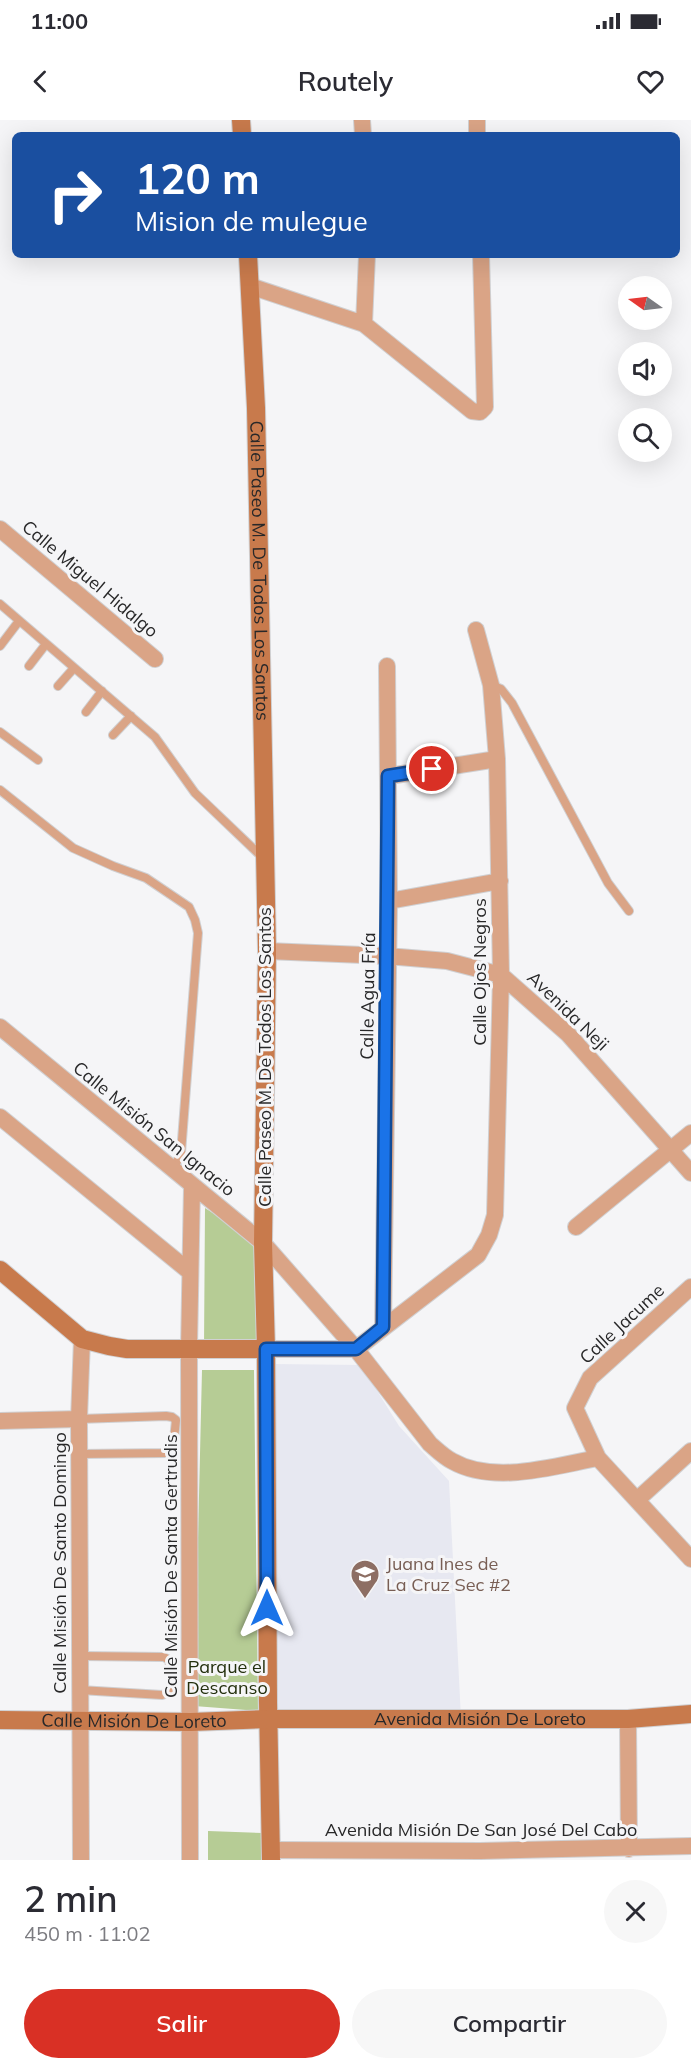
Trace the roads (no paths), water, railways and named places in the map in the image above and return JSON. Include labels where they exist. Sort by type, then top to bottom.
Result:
[{"type":"main road","name":"Calle Paseo M. De Todos Los Santos","points":[[248,258],[256,408],[267,951],[263,1243],[271,1855]]},
{"type":"main road","points":[[0,1270],[82,1339],[127,1349],[266,1349]]},
{"type":"main road","name":"Avenida Misión De Loreto","points":[[268,1719],[628,1719],[691,1714]]},
{"type":"main road","name":"Calle Misión De Loreto","points":[[0,1720],[191,1722],[268,1719]]},
{"type":"street","points":[[364,324],[368,258]]},
{"type":"street","points":[[250,286],[364,324],[472,411],[480,412],[485,407],[481,258]]},
{"type":"street","name":"Calle Miguel Hidalgo","points":[[0,529],[155,659]]},
{"type":"street","name":"Calle Ojos Negros","points":[[383,1327],[478,1256],[489,1235],[495,1215],[501,975],[497,759],[491,685],[476,630]]},
{"type":"street","name":"Calle Agua Fría","points":[[383,1327],[389,901],[387,666]]},
{"type":"street","points":[[388,776],[497,759]]},
{"type":"street","points":[[389,901],[500,881]]},
{"type":"street","name":"Avenida Neji","points":[[267,951],[447,961],[501,975],[568,1034],[691,1173]]},
{"type":"street","name":"Calle Misión San Ignacio","points":[[0,1026],[263,1243],[356,1349],[430,1444],[454,1463],[484,1472],[522,1473],[598,1458]]},
{"type":"street","points":[[0,1117],[190,1272]]},
{"type":"street","points":[[576,1227],[691,1133]]},
{"type":"street","name":"Calle Misión De Santa Gertrudis","points":[[190,1860],[189,1349],[192,1186]]},
{"type":"street","name":"Calle Jacume","points":[[598,1458],[575,1408],[590,1378],[691,1287]]},
{"type":"street","points":[[266,1349],[356,1349],[383,1327]]},
{"type":"street","name":"Calle Misión De Santo Domingo","points":[[81,1860],[78,1419],[82,1339]]},
{"type":"street","points":[[0,1421],[78,1419]]},
{"type":"street","points":[[638,1499],[691,1451]]},
{"type":"street","points":[[598,1458],[691,1558]]},
{"type":"street","points":[[628,1719],[629,1849]]},
{"type":"street","name":"Avenida Misión De San José Del Cabo","points":[[271,1855],[479,1856],[691,1846]]},
{"type":"lane","points":[[0,604],[155,737],[195,793],[265,860]]},
{"type":"lane","points":[[0,646],[20,621]]},
{"type":"lane","points":[[29,666],[46,644]]},
{"type":"lane","points":[[58,686],[74,668]]},
{"type":"lane","points":[[491,685],[501,689],[512,703],[608,883],[629,911]]},
{"type":"lane","points":[[86,712],[102,691]]},
{"type":"lane","points":[[113,735],[131,716]]},
{"type":"lane","points":[[0,732],[38,760]]},
{"type":"lane","points":[[0,790],[73,848],[146,878],[189,907],[195,920],[198,933],[181,1153],[173,1170]]},
{"type":"lane","points":[[78,1419],[166,1416],[176,1420],[173,1449],[167,1453],[79,1454]]},
{"type":"lane","points":[[80,1690],[162,1695],[168,1693],[170,1689],[170,1664],[169,1660],[164,1657],[81,1656]]},
{"type":"place","name":"Juana Ines de La Cruz Sec #2","points":[[365,1600]]},
{"type":"park label","name":"Parque el Descanso","points":[[227,1677]]}]
